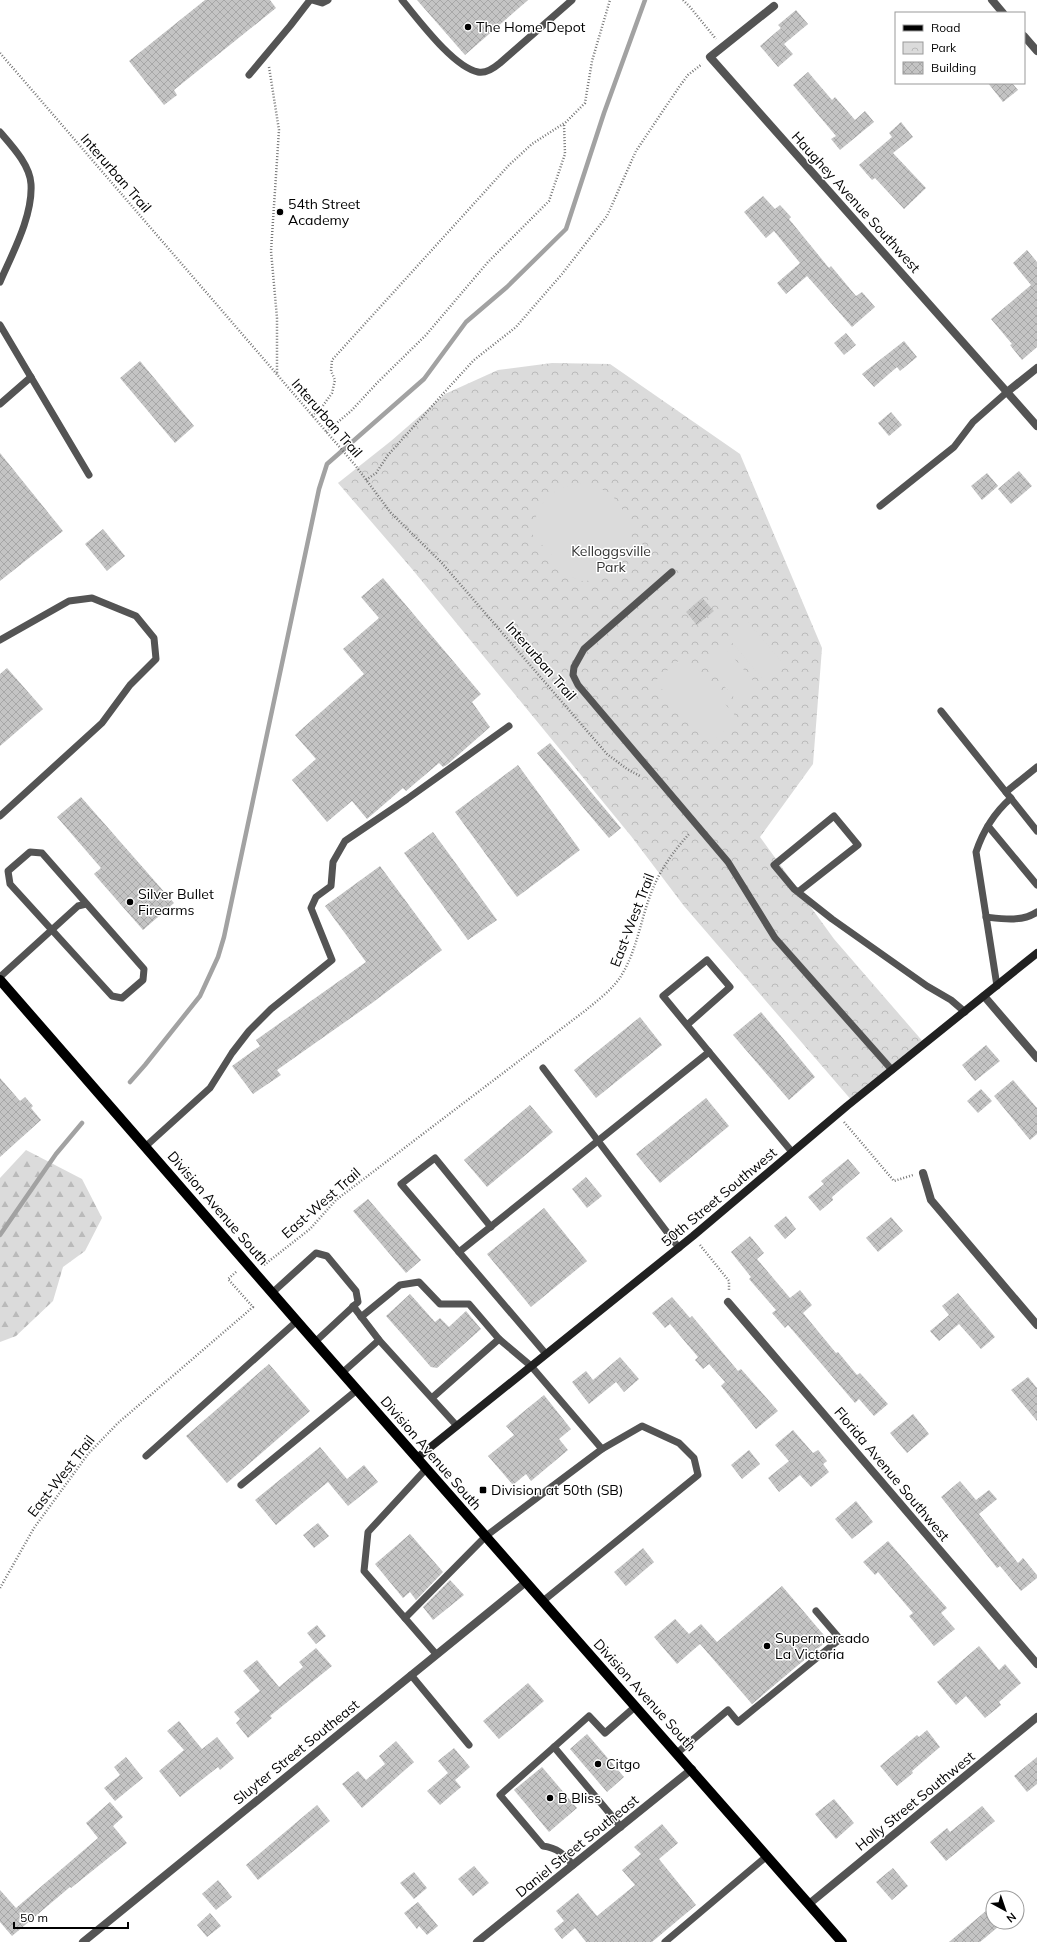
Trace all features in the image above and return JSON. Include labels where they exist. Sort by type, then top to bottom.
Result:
[{"type":"main road","name":"Division Avenue South","points":[[0,978],[296,1321],[692,1769],[842,1942]]},
{"type":"street","points":[[992,0],[1002,12]]},
{"type":"street","points":[[710,57],[774,6]]},
{"type":"street","points":[[1025,37],[1037,51]]},
{"type":"street","name":"Haughey Avenue Southwest","points":[[710,57],[1037,426]]},
{"type":"street","points":[[1007,392],[1037,368]]},
{"type":"street","name":"50th Street Southwest","points":[[417,1458],[679,1248],[837,1114],[1037,953]]},
{"type":"street","points":[[984,996],[1037,1058]]},
{"type":"street","points":[[923,1172],[931,1200],[1037,1325]]},
{"type":"street","name":"Florida Avenue Southwest","points":[[728,1302],[1037,1664]]},
{"type":"street","name":"Sluyter Street Southeast","points":[[83,1942],[526,1582]]},
{"type":"street","name":"Holly Street Southwest","points":[[809,1904],[1037,1717]]},
{"type":"street","name":"Daniel Street Southeast","points":[[477,1942],[692,1769]]},
{"type":"lane","points":[[249,75],[311,0],[322,3],[328,0]]},
{"type":"lane","points":[[402,0],[457,62],[478,72],[489,71],[500,63],[572,0]]},
{"type":"lane","points":[[0,132],[25,165],[31,183],[30,203],[21,234],[0,282]]},
{"type":"lane","points":[[0,325],[89,475]]},
{"type":"lane","points":[[0,404],[31,377]]},
{"type":"lane","points":[[880,506],[954,447],[973,422],[1007,392]]},
{"type":"lane","points":[[672,572],[584,649],[574,667],[573,675],[578,685],[728,862],[775,938],[892,1070]]},
{"type":"lane","points":[[0,640],[69,601],[92,598],[136,616],[154,638],[156,659],[130,686],[102,723],[0,816]]},
{"type":"lane","points":[[941,711],[1037,831]]},
{"type":"lane","points":[[146,1146],[210,1088],[232,1053],[249,1031],[271,1009],[332,960],[311,908],[316,897],[331,886],[333,862],[344,840],[407,799],[509,726]]},
{"type":"lane","points":[[1006,792],[1037,766]]},
{"type":"lane","points":[[997,986],[976,852],[981,837],[997,810],[1011,798]]},
{"type":"lane","points":[[798,892],[858,845],[834,816],[774,865],[798,892],[832,919],[927,986],[951,1000],[965,1012]]},
{"type":"lane","points":[[988,826],[1037,885]]},
{"type":"lane","points":[[30,852],[42,853],[86,904],[144,969],[143,980],[122,998],[112,996],[51,930],[10,884],[8,871],[30,852]]},
{"type":"lane","points":[[0,978],[78,906],[86,904]]},
{"type":"lane","points":[[986,917],[1010,919],[1028,918],[1037,912]]},
{"type":"lane","points":[[687,1025],[730,987],[707,960],[662,996],[792,1152]]},
{"type":"lane","points":[[459,1252],[709,1052]]},
{"type":"lane","points":[[543,1068],[679,1248]]},
{"type":"lane","points":[[490,1227],[435,1158],[401,1184],[546,1354]]},
{"type":"lane","points":[[272,1293],[316,1253],[327,1256],[356,1291],[358,1302],[315,1342]]},
{"type":"lane","points":[[361,1317],[400,1285],[419,1282],[440,1304],[469,1304],[499,1339],[531,1366],[602,1449]]},
{"type":"lane","points":[[353,1306],[379,1340],[418,1384],[433,1397],[457,1426]]},
{"type":"lane","points":[[146,1456],[296,1321]]},
{"type":"lane","points":[[433,1397],[499,1339]]},
{"type":"lane","points":[[342,1373],[379,1340]]},
{"type":"lane","points":[[241,1485],[357,1390]]},
{"type":"lane","points":[[405,1618],[486,1536],[602,1449],[642,1426],[679,1443],[694,1458],[698,1475],[543,1601]]},
{"type":"lane","points":[[426,1469],[368,1532],[364,1571],[436,1654]]},
{"type":"lane","points":[[677,1753],[728,1710],[738,1722],[840,1639],[816,1611]]},
{"type":"lane","points":[[411,1675],[469,1745]]},
{"type":"lane","points":[[573,1865],[563,1854],[553,1848],[543,1846],[500,1795],[589,1716],[605,1734],[636,1706]]},
{"type":"lane","points":[[554,1747],[621,1827]]},
{"type":"lane","points":[[665,1942],[767,1856]]},
{"type":"path","points":[[312,416],[322,407],[332,393],[335,380],[331,371],[332,360],[509,165],[532,144],[564,123],[585,103],[592,61],[610,0]]},
{"type":"path","points":[[682,0],[690,6],[723,47]]},
{"type":"path","name":"Interurban Trail","points":[[0,53],[355,465],[391,513],[441,562],[607,754],[626,769],[641,776],[653,775]]},
{"type":"path","points":[[267,54],[279,130],[271,251],[276,318],[277,375]]},
{"type":"path","points":[[366,480],[376,473],[388,455],[474,360],[516,327],[562,274],[607,216],[636,151],[675,93],[688,75],[710,57]]},
{"type":"path","points":[[326,432],[351,411],[426,335],[488,262],[549,201],[565,154],[564,123]]},
{"type":"path","name":"East-West Trail","points":[[0,1588],[34,1528],[88,1454],[118,1424],[253,1307],[228,1279],[244,1266],[258,1270],[310,1229],[336,1200],[606,994],[621,976],[628,961],[653,886],[668,860],[698,826]]},
{"type":"path","points":[[837,1114],[894,1181],[923,1172]]},
{"type":"path","points":[[693,1236],[729,1281],[728,1302]]},
{"type":"green space","name":"Kelloggsville Park","points":[[552,363],[610,364],[740,454],[822,648],[813,764],[760,837],[834,939],[925,1044],[853,1102],[684,906],[631,836],[412,569],[338,483],[391,441],[445,394],[498,370]]},
{"type":"green space","points":[[586,483],[607,492],[620,505],[633,543],[591,579],[585,582],[572,577],[531,533],[538,512],[548,497],[555,491],[564,487]]},
{"type":"green space","points":[[747,621],[782,662],[763,679],[728,638]]},
{"type":"green space","points":[[721,643],[756,684],[737,701],[702,660]]},
{"type":"green space","points":[[684,656],[738,719],[709,744],[655,681]]},
{"type":"green space","points":[[26,1150],[82,1179],[102,1218],[85,1251],[63,1267],[53,1301],[16,1336],[0,1342],[0,1178]]},
{"type":"building","points":[[205,0],[270,0],[276,8],[174,90],[177,95],[164,105],[129,61]]},
{"type":"building","name":"The Home Depot","points":[[417,0],[528,0],[465,55]]},
{"type":"building","points":[[796,10],[808,24],[784,44],[793,54],[778,67],[760,46],[781,28],[778,25]]},
{"type":"building","points":[[808,72],[832,100],[835,97],[855,120],[865,111],[874,122],[840,150],[831,139],[836,136],[793,85]]},
{"type":"building","points":[[989,84],[1013,84],[1018,90],[1003,102]]},
{"type":"building","points":[[901,122],[913,137],[893,153],[926,188],[904,209],[875,178],[872,180],[859,165],[892,137],[889,133]]},
{"type":"building","points":[[763,196],[775,209],[780,205],[791,217],[789,219],[829,268],[831,266],[856,296],[862,292],[875,307],[852,327],[807,276],[786,294],[777,283],[800,263],[774,231],[766,238],[744,212]]},
{"type":"building","points":[[1027,250],[1037,262],[1037,347],[1022,360],[1010,345],[1012,344],[991,319],[1031,285],[1013,263]]},
{"type":"building","points":[[846,333],[856,345],[844,355],[834,343]]},
{"type":"building","points":[[904,341],[917,357],[900,371],[897,367],[874,387],[862,374]]},
{"type":"building","points":[[140,361],[194,426],[175,443],[120,378]]},
{"type":"building","points":[[891,412],[902,425],[889,436],[878,423]]},
{"type":"building","points":[[0,453],[63,531],[0,581]]},
{"type":"building","points":[[1019,471],[1032,486],[1011,504],[998,489]]},
{"type":"building","points":[[987,473],[998,486],[982,500],[971,486]]},
{"type":"building","points":[[103,529],[125,556],[107,571],[85,544]]},
{"type":"building","points":[[383,578],[481,694],[472,702],[490,727],[448,764],[443,767],[439,763],[406,791],[403,788],[367,819],[352,801],[327,822],[292,780],[316,759],[295,735],[364,674],[343,649],[379,618],[361,597]]},
{"type":"building","points":[[702,598],[714,611],[697,625],[686,612]]},
{"type":"building","points":[[7,668],[43,709],[0,746],[0,674]]},
{"type":"building","points":[[550,743],[621,828],[609,838],[537,753]]},
{"type":"building","points":[[518,765],[580,850],[517,897],[455,812]]},
{"type":"building","points":[[81,797],[174,903],[143,930],[94,874],[101,868],[57,817]]},
{"type":"building","points":[[433,832],[497,920],[468,940],[404,853]]},
{"type":"building","points":[[380,866],[442,950],[372,1003],[277,1070],[281,1075],[253,1094],[232,1066],[260,1046],[256,1040],[366,962],[325,906]]},
{"type":"building","points":[[761,1012],[815,1077],[789,1100],[733,1035]]},
{"type":"building","points":[[640,1017],[662,1045],[596,1098],[574,1070]]},
{"type":"building","points":[[986,1045],[1000,1061],[975,1081],[962,1065]]},
{"type":"building","points":[[0,1078],[20,1101],[25,1097],[33,1106],[31,1108],[41,1120],[0,1157]]},
{"type":"building","points":[[1013,1080],[1037,1108],[1037,1134],[1030,1140],[994,1096]]},
{"type":"building","points":[[981,1089],[992,1101],[978,1113],[967,1101]]},
{"type":"building","points":[[706,1098],[729,1126],[660,1183],[636,1154]]},
{"type":"building","points":[[530,1105],[553,1132],[487,1187],[464,1160]]},
{"type":"building","points":[[848,1159],[860,1173],[832,1197],[833,1200],[820,1211],[808,1197],[824,1184],[821,1181]]},
{"type":"building","points":[[586,1177],[602,1196],[587,1208],[572,1189]]},
{"type":"building","points":[[368,1199],[421,1260],[406,1273],[353,1211]]},
{"type":"building","points":[[544,1208],[587,1261],[531,1307],[487,1254]]},
{"type":"building","points":[[786,1216],[796,1229],[785,1239],[774,1226]]},
{"type":"building","points":[[891,1217],[903,1231],[878,1252],[866,1238]]},
{"type":"building","points":[[750,1236],[764,1253],[757,1259],[790,1298],[800,1290],[812,1305],[803,1313],[836,1353],[838,1352],[857,1375],[860,1373],[888,1404],[874,1416],[859,1399],[855,1403],[788,1325],[785,1328],[772,1313],[776,1310],[749,1279],[751,1277],[731,1252]]},
{"type":"building","points":[[958,1293],[995,1337],[981,1349],[959,1324],[939,1341],[930,1331],[949,1315],[942,1306]]},
{"type":"building","points":[[410,1294],[435,1322],[440,1318],[449,1327],[466,1311],[481,1329],[437,1368],[431,1367],[386,1316]]},
{"type":"building","points":[[672,1297],[690,1318],[692,1316],[738,1371],[741,1369],[778,1411],[756,1429],[721,1386],[725,1382],[709,1364],[703,1369],[695,1360],[698,1357],[670,1324],[665,1328],[652,1313]]},
{"type":"building","points":[[620,1357],[639,1379],[624,1392],[616,1382],[589,1404],[572,1382],[586,1371],[593,1380]]},
{"type":"building","points":[[269,1364],[310,1411],[227,1483],[186,1436]]},
{"type":"building","points":[[1028,1377],[1037,1388],[1037,1421],[1011,1390]]},
{"type":"building","points":[[544,1395],[571,1429],[559,1439],[568,1450],[531,1481],[526,1474],[513,1485],[488,1456],[514,1435],[506,1426]]},
{"type":"building","points":[[913,1414],[929,1434],[907,1453],[890,1433]]},
{"type":"building","points":[[793,1430],[813,1453],[818,1450],[827,1461],[823,1464],[829,1472],[811,1487],[800,1475],[779,1492],[768,1478],[789,1461],[775,1445]]},
{"type":"building","points":[[320,1447],[347,1479],[364,1465],[378,1482],[348,1506],[328,1482],[276,1525],[255,1500]]},
{"type":"building","points":[[749,1450],[760,1464],[742,1479],[731,1465]]},
{"type":"building","points":[[960,1481],[976,1500],[989,1490],[997,1499],[979,1514],[1018,1563],[1023,1558],[1037,1575],[1037,1578],[1021,1591],[1000,1566],[997,1568],[941,1497]]},
{"type":"building","points":[[856,1501],[873,1522],[852,1539],[835,1519]]},
{"type":"building","points":[[318,1523],[329,1536],[314,1548],[303,1535]]},
{"type":"building","points":[[410,1534],[443,1572],[416,1600],[410,1592],[403,1598],[375,1564]]},
{"type":"building","points":[[888,1541],[947,1608],[941,1613],[955,1629],[934,1646],[909,1616],[913,1613],[878,1572],[875,1575],[863,1562]]},
{"type":"building","points":[[643,1548],[654,1562],[626,1586],[614,1572]]},
{"type":"building","points":[[450,1580],[464,1595],[433,1620],[423,1607]]},
{"type":"building","name":"Supermercado La Victoria","points":[[782,1586],[828,1640],[752,1704],[700,1644],[677,1664],[654,1637],[675,1619],[689,1634],[701,1624],[717,1642]]},
{"type":"building","points":[[317,1625],[326,1636],[316,1644],[307,1633]]},
{"type":"building","points":[[979,1646],[999,1670],[1005,1664],[1021,1683],[999,1702],[1001,1705],[985,1718],[966,1696],[956,1705],[937,1682]]},
{"type":"building","points":[[316,1648],[332,1666],[270,1716],[272,1718],[248,1738],[236,1723],[240,1719],[234,1712],[260,1691],[243,1671],[257,1660],[279,1687],[303,1667],[299,1662]]},
{"type":"building","points":[[528,1683],[544,1701],[499,1739],[483,1721]]},
{"type":"building","points":[[179,1721],[202,1749],[217,1737],[234,1758],[220,1770],[218,1767],[180,1797],[159,1771],[184,1750],[167,1731]]},
{"type":"building","points":[[927,1730],[940,1747],[897,1786],[880,1766],[917,1735],[919,1737]]},
{"type":"building","points":[[587,1734],[624,1777],[607,1792],[570,1749]]},
{"type":"building","points":[[396,1741],[414,1762],[362,1808],[342,1784],[358,1771],[366,1780],[385,1764],[379,1756]]},
{"type":"building","points":[[454,1748],[470,1767],[455,1780],[461,1787],[440,1805],[427,1791],[448,1773],[438,1761]]},
{"type":"building","points":[[126,1757],[143,1778],[115,1801],[104,1788],[120,1775],[114,1767]]},
{"type":"building","points":[[1037,1757],[1037,1784],[1027,1792],[1014,1776]]},
{"type":"building","points":[[542,1767],[577,1808],[549,1832],[514,1790]]},
{"type":"building","points":[[834,1799],[854,1823],[836,1839],[815,1814]]},
{"type":"building","points":[[110,1802],[123,1817],[113,1826],[127,1843],[71,1888],[70,1887],[12,1936],[0,1922],[0,1890],[16,1908],[98,1838],[86,1823]]},
{"type":"building","points":[[317,1805],[330,1821],[258,1880],[246,1865]]},
{"type":"building","points":[[982,1806],[995,1821],[946,1861],[930,1842],[947,1828],[950,1832]]},
{"type":"building","points":[[662,1824],[678,1843],[659,1859],[696,1905],[652,1942],[586,1942],[575,1928],[562,1939],[554,1929],[564,1921],[556,1911],[578,1893],[597,1916],[635,1885],[622,1870],[641,1854],[634,1847]]},
{"type":"building","points":[[474,1866],[489,1883],[473,1896],[458,1879]]},
{"type":"building","points":[[893,1868],[908,1886],[892,1900],[876,1882]]},
{"type":"building","points":[[414,1872],[427,1888],[414,1899],[400,1883]]},
{"type":"building","points":[[218,1880],[232,1897],[216,1910],[202,1894]]},
{"type":"building","points":[[418,1902],[438,1926],[427,1935],[419,1926],[417,1929],[404,1913]]},
{"type":"building","points":[[985,1912],[985,1930],[994,1930],[980,1942],[949,1942]]},
{"type":"building","points":[[210,1913],[221,1926],[207,1937],[197,1925]]},
{"type":"waterway","points":[[130,1082],[200,996],[218,957],[224,937],[319,489],[327,464],[424,379],[466,322],[507,287],[566,229],[604,113],[645,0]]},
{"type":"waterway","points":[[0,1235],[56,1154],[82,1123]]},
{"type":"place","name":"The Home Depot","points":[[468,27]]},
{"type":"place","name":"54th Street Academy","points":[[280,212]]},
{"type":"place","name":"Silver Bullet Firearms","points":[[130,902]]},
{"type":"place","name":"Division at 50th (SB)","points":[[483,1490]]},
{"type":"place","name":"Supermercado La Victoria","points":[[767,1646]]},
{"type":"place","name":"Citgo","points":[[598,1764]]},
{"type":"place","name":"B Bliss","points":[[550,1798]]}]
